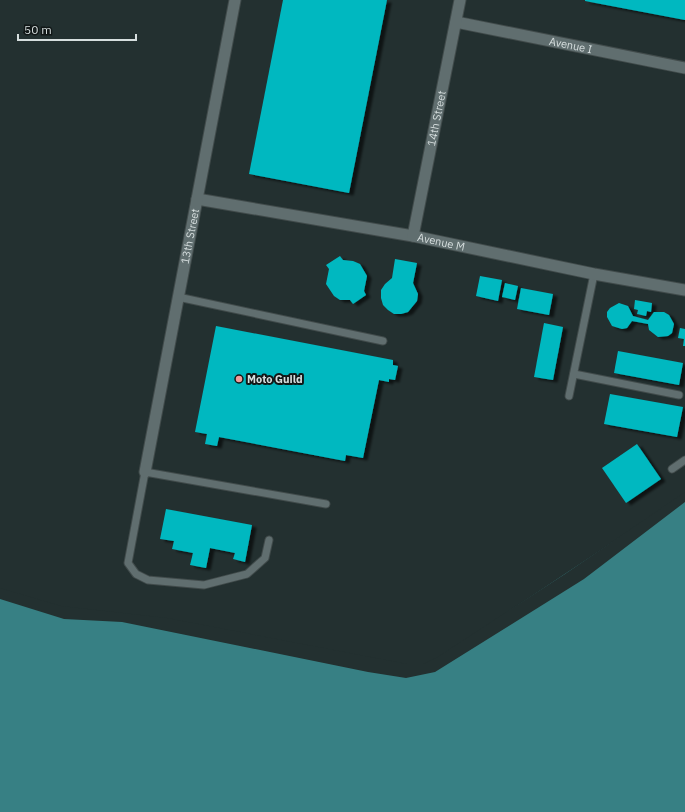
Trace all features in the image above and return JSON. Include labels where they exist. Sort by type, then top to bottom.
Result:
[{"type":"street","name":"13th Street","points":[[145,472],[235,0]]},
{"type":"street","name":"14th Street","points":[[413,236],[460,0]]},
{"type":"street","name":"Avenue I","points":[[456,22],[685,68]]},
{"type":"street","name":"Avenue M","points":[[197,199],[413,236],[594,274],[685,290]]},
{"type":"lane","points":[[570,396],[594,274]]},
{"type":"lane","points":[[178,296],[383,341]]},
{"type":"lane","points":[[574,374],[679,395]]},
{"type":"lane","points":[[672,469],[685,460]]},
{"type":"lane","points":[[269,540],[265,558],[247,574],[204,585],[148,580],[136,574],[128,563],[145,472],[326,504]]},
{"type":"water","points":[[685,494],[685,812],[0,812],[0,590],[60,608],[406,666],[423,666],[437,659]]},
{"type":"pier","points":[[685,492],[685,502],[584,579],[435,672],[406,678],[368,672],[122,622],[64,619],[0,599],[0,588],[61,606],[167,618],[407,664],[423,664],[436,658],[565,574]]},
{"type":"building","points":[[283,0],[387,0],[349,193],[249,174]]},
{"type":"building","points":[[685,0],[685,20],[585,1]]},
{"type":"building","points":[[340,256],[343,260],[353,261],[360,264],[367,276],[364,291],[366,295],[353,304],[350,300],[340,300],[334,296],[326,284],[329,269],[326,265]]},
{"type":"building","points":[[395,259],[417,263],[413,283],[418,294],[417,301],[408,312],[401,314],[394,314],[388,310],[383,305],[381,298],[381,290],[392,278]]},
{"type":"building","points":[[480,276],[502,280],[498,301],[476,296]]},
{"type":"building","points":[[505,283],[518,286],[515,300],[502,297]]},
{"type":"building","points":[[521,288],[553,294],[549,315],[517,309]]},
{"type":"building","points":[[635,300],[652,303],[651,312],[647,311],[646,316],[637,314],[638,310],[634,309]]},
{"type":"building","points":[[619,303],[628,306],[633,316],[648,320],[654,312],[664,312],[669,315],[674,324],[672,333],[668,336],[658,337],[649,330],[648,324],[632,321],[627,328],[622,329],[612,326],[607,317],[607,312],[610,308]]},
{"type":"building","points":[[544,323],[563,327],[553,380],[534,377]]},
{"type":"building","points":[[216,326],[393,360],[393,365],[398,366],[395,380],[389,379],[389,382],[379,380],[363,458],[346,455],[345,461],[219,437],[217,446],[205,444],[207,434],[195,432]]},
{"type":"building","points":[[680,328],[685,329],[685,346],[683,346],[684,339],[678,338]]},
{"type":"building","points":[[618,351],[683,363],[679,385],[614,373]]},
{"type":"building","points":[[610,394],[683,407],[677,437],[604,424]]},
{"type":"building","points":[[637,444],[661,479],[626,503],[602,468]]},
{"type":"building","points":[[166,509],[252,525],[245,562],[233,559],[235,553],[210,548],[206,568],[190,565],[193,553],[172,549],[174,541],[160,539]]},
{"type":"place","name":"Moto Guild","points":[[239,379]]}]
